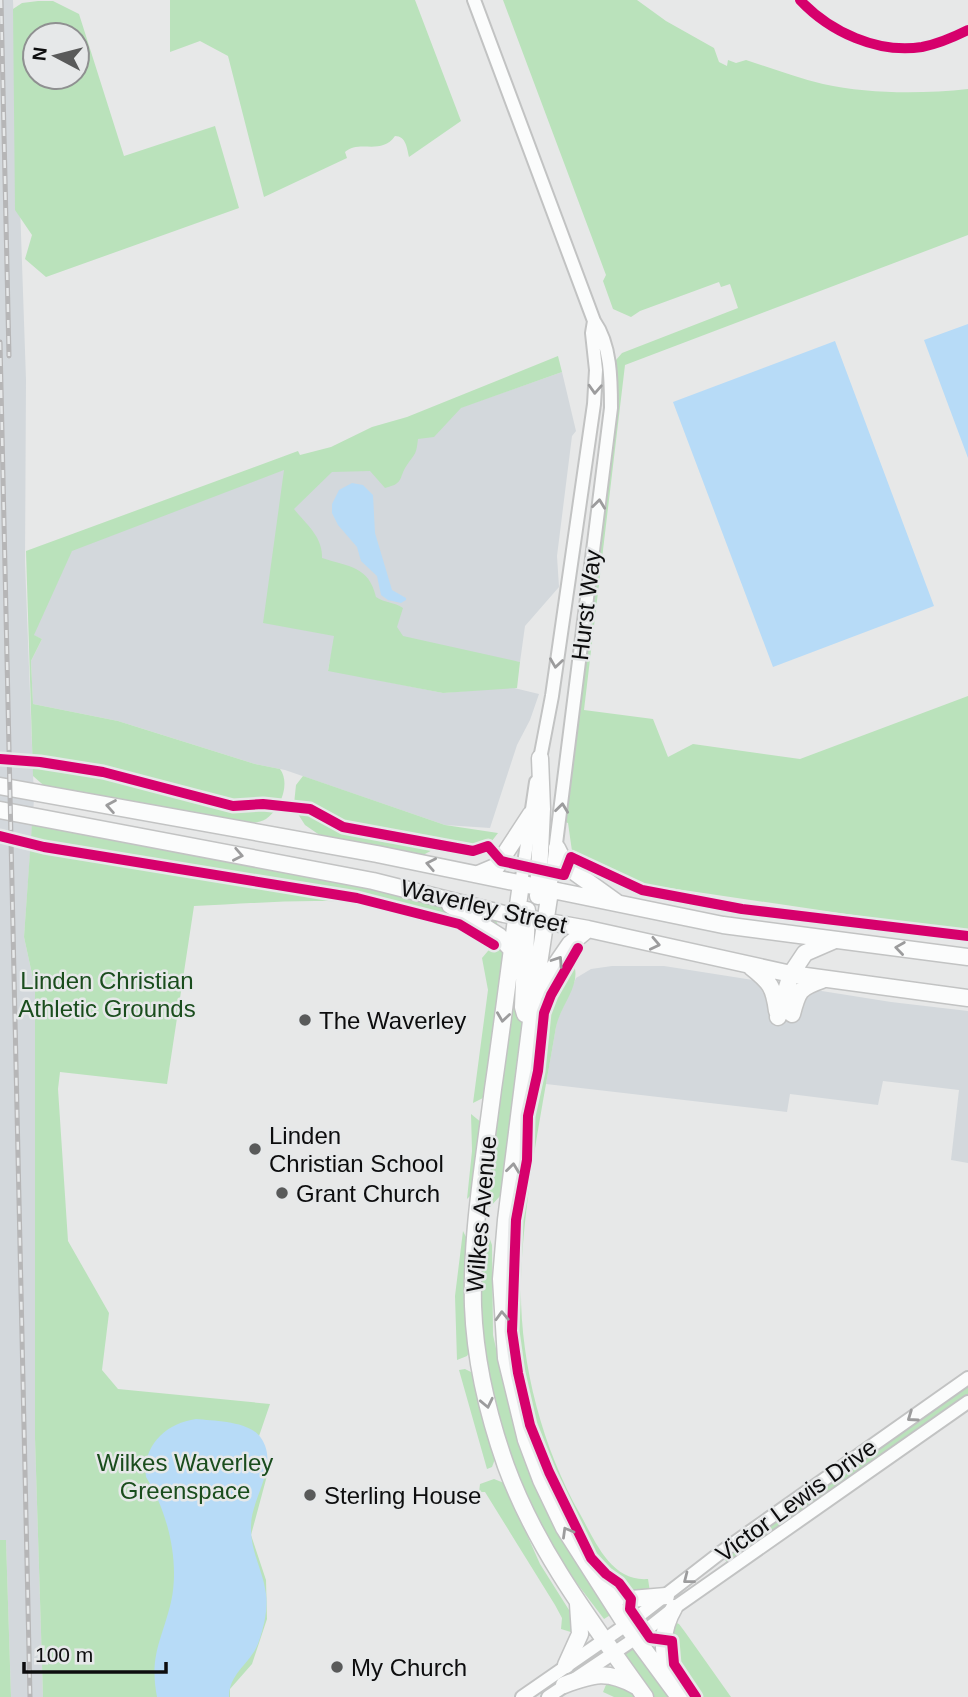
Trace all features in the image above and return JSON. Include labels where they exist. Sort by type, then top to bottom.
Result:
[{"type":"main road","points":[[536,888],[542,809],[540,758]]},
{"type":"main road","name":"Waverley Street","points":[[0,786],[478,874],[723,925],[968,957]]},
{"type":"main road","name":"Waverley Street","points":[[0,810],[373,881],[522,917],[790,974],[968,998]]},
{"type":"main road","points":[[478,874],[497,866],[531,814]]},
{"type":"main road","points":[[557,848],[566,866],[621,905]]},
{"type":"main road","name":"Wilkes Avenue","points":[[536,888],[522,917],[512,950],[475,1238],[473,1308],[478,1360],[490,1417],[507,1468],[541,1544],[641,1692]]},
{"type":"main road","name":"Wilkes Avenue","points":[[536,888],[545,922],[501,1279],[506,1358],[523,1431],[541,1480],[564,1528],[631,1632],[680,1697]]},
{"type":"main road","points":[[433,895],[499,936],[512,950]]},
{"type":"main road","points":[[522,917],[523,1007],[530,1034]]},
{"type":"main road","points":[[534,997],[570,944],[588,929]]},
{"type":"main road","points":[[785,1015],[790,974],[805,953],[836,940]]},
{"type":"main road","points":[[749,965],[766,979],[774,990],[785,1015]]},
{"type":"main road","points":[[785,1015],[797,993],[805,986],[823,980]]},
{"type":"main road","points":[[604,1589],[631,1599],[670,1602],[662,1640],[669,1682]]},
{"type":"main road","points":[[566,1665],[580,1634],[578,1602]]},
{"type":"main road","points":[[564,1685],[598,1674],[622,1678],[641,1692]]},
{"type":"street","name":"Hurst Way","points":[[474,0],[594,321],[601,331],[606,351],[611,408],[557,848],[536,888]]},
{"type":"street","name":"Hurst Way","points":[[536,888],[531,814],[552,696],[594,404],[594,321]]},
{"type":"street","name":"Victor Lewis Drive","points":[[670,1602],[720,1553],[968,1378]]},
{"type":"street","name":"Victor Lewis Drive","points":[[631,1632],[670,1602],[968,1402]]},
{"type":"street","points":[[548,1697],[631,1632]]},
{"type":"street","points":[[522,1697],[566,1665],[610,1646]]},
{"type":"shaded area","points":[[0,0],[13,0],[26,380],[25,562],[34,799],[24,937],[35,988],[35,1438],[43,1697],[11,1697],[6,1540],[0,1540]]},
{"type":"shaded area","points":[[562,372],[576,431],[572,436],[557,556],[559,587],[525,626],[520,662],[335,637],[328,670],[443,693],[510,687],[539,694],[517,745],[490,828],[445,825],[285,770],[255,764],[118,721],[33,704],[31,661],[42,639],[33,635],[72,550],[285,469]]},
{"type":"shaded area","points":[[612,966],[664,966],[891,1002],[968,1011],[968,1163],[951,1160],[959,1090],[883,1081],[878,1105],[790,1094],[787,1112],[546,1084],[557,1021],[576,978],[591,969]]},
{"type":"green space","points":[[170,0],[415,0],[461,121],[409,157],[404,140],[395,136],[383,145],[351,148],[345,152],[347,158],[264,197],[228,56],[200,41],[170,52]]},
{"type":"green space","points":[[503,0],[637,0],[666,21],[714,48],[719,62],[727,66],[728,60],[736,63],[746,60],[813,82],[858,90],[932,92],[968,89],[968,235],[625,365],[584,710],[653,719],[668,757],[693,744],[800,759],[968,696],[968,932],[636,883],[572,851],[568,823],[565,822],[617,412],[616,360],[622,353],[738,308],[730,284],[721,287],[719,282],[640,311],[631,317],[613,309],[603,281],[606,275]]},
{"type":"green space","points":[[53,1],[79,14],[81,21],[21,21],[21,91],[91,91],[91,52],[124,156],[215,126],[239,208],[46,277],[25,259],[32,235],[15,210],[13,9],[22,3]]},
{"type":"green space","points":[[558,356],[562,372],[461,408],[434,437],[418,439],[415,453],[396,484],[385,488],[370,471],[332,472],[294,509],[317,537],[322,558],[363,573],[373,587],[376,597],[403,608],[397,627],[403,636],[520,662],[517,688],[443,693],[328,671],[334,636],[263,623],[284,470],[72,551],[34,635],[42,639],[31,661],[33,704],[118,721],[255,764],[280,769],[284,789],[276,810],[263,820],[244,824],[49,790],[33,776],[26,551],[298,451],[300,455],[331,447],[372,427],[407,417]]},
{"type":"green space","points":[[303,776],[445,825],[498,833],[488,846],[481,850],[442,845],[423,855],[321,836],[305,825],[296,811],[296,785]]},
{"type":"green space","points":[[33,809],[244,851],[496,920],[504,943],[485,1097],[473,1103],[488,990],[482,958],[493,945],[459,926],[424,913],[348,902],[194,906],[167,1084],[60,1072],[58,1089],[68,1241],[109,1313],[102,1370],[118,1389],[270,1404],[258,1439],[268,1472],[251,1535],[266,1580],[267,1619],[252,1664],[230,1689],[230,1697],[43,1697],[35,1438],[35,988],[24,937]]},
{"type":"green space","points":[[521,926],[534,927],[503,1188],[501,1195],[490,1207],[485,1207]]},
{"type":"green space","points":[[573,963],[575,978],[556,1027],[530,1184],[521,1280],[524,1340],[535,1401],[566,1487],[598,1547],[614,1567],[635,1578],[648,1579],[650,1592],[640,1595],[610,1585],[580,1543],[533,1446],[512,1354],[507,1259],[540,1010],[544,994],[559,969]]},
{"type":"green space","points":[[471,1114],[482,1123],[472,1194],[467,1199],[472,1151]]},
{"type":"green space","points":[[482,1230],[487,1231],[492,1245],[493,1335],[504,1384],[612,1614],[604,1619],[550,1548],[523,1496],[488,1384],[480,1303]]},
{"type":"green space","points":[[463,1231],[468,1241],[470,1351],[467,1356],[457,1360],[455,1296]]},
{"type":"green space","points":[[465,1369],[474,1377],[495,1459],[492,1467],[487,1469],[459,1370]]},
{"type":"green space","points":[[968,1378],[968,1402],[732,1569],[720,1553]]},
{"type":"green space","points":[[494,1479],[504,1483],[540,1564],[569,1610],[574,1633],[561,1629],[562,1618],[555,1605],[485,1492],[479,1492],[480,1484]]},
{"type":"green space","points":[[0,1540],[6,1540],[11,1697],[0,1697]]},
{"type":"green space","points":[[667,1619],[679,1624],[731,1697],[614,1697],[603,1692],[610,1675],[622,1678],[614,1652],[636,1638],[667,1680]]},
{"type":"water","points":[[968,324],[968,458],[924,340]]},
{"type":"water","points":[[835,341],[934,606],[773,667],[673,402]]},
{"type":"water","points":[[352,483],[363,485],[373,495],[375,533],[392,590],[406,598],[401,603],[381,595],[377,576],[361,561],[357,547],[338,525],[332,513],[332,504],[339,490]]},
{"type":"water","points":[[196,1419],[249,1428],[261,1438],[266,1449],[266,1471],[252,1515],[251,1535],[266,1594],[266,1612],[256,1649],[233,1681],[229,1697],[157,1697],[156,1659],[171,1602],[174,1571],[166,1521],[146,1477],[146,1466],[148,1455],[158,1438],[175,1425]]},
{"type":"railway","points":[[1,0],[9,356]]},
{"type":"railway","points":[[0,342],[30,1697]]},
{"type":"cycle path","points":[[800,0],[840,31],[872,44],[922,47],[968,30]]},
{"type":"cycle path","points":[[0,759],[103,772],[233,806],[263,804],[310,809],[343,827],[473,851],[488,846],[501,861],[564,875],[571,857],[642,890],[742,909],[968,936]]},
{"type":"cycle path","points":[[0,836],[44,847],[357,898],[459,924],[494,945]]},
{"type":"cycle path","points":[[578,948],[551,995],[544,1013],[538,1071],[528,1116],[527,1160],[516,1220],[512,1331],[518,1373],[530,1425],[549,1472],[591,1558],[619,1583],[631,1599],[630,1609],[650,1638],[672,1641],[674,1664],[696,1697]]},
{"type":"place","name":"The Waverley","points":[[305,1020]]},
{"type":"place","name":"Linden Christian School","points":[[255,1149]]},
{"type":"place","name":"Grant Church","points":[[282,1193]]},
{"type":"place","name":"Sterling House","points":[[310,1495]]},
{"type":"place","name":"My Church","points":[[337,1667]]},
{"type":"park label","name":"Linden Christian Athletic Grounds","points":[[107,994]]},
{"type":"park label","name":"Wilkes Waverley Greenspace","points":[[185,1476]]}]
